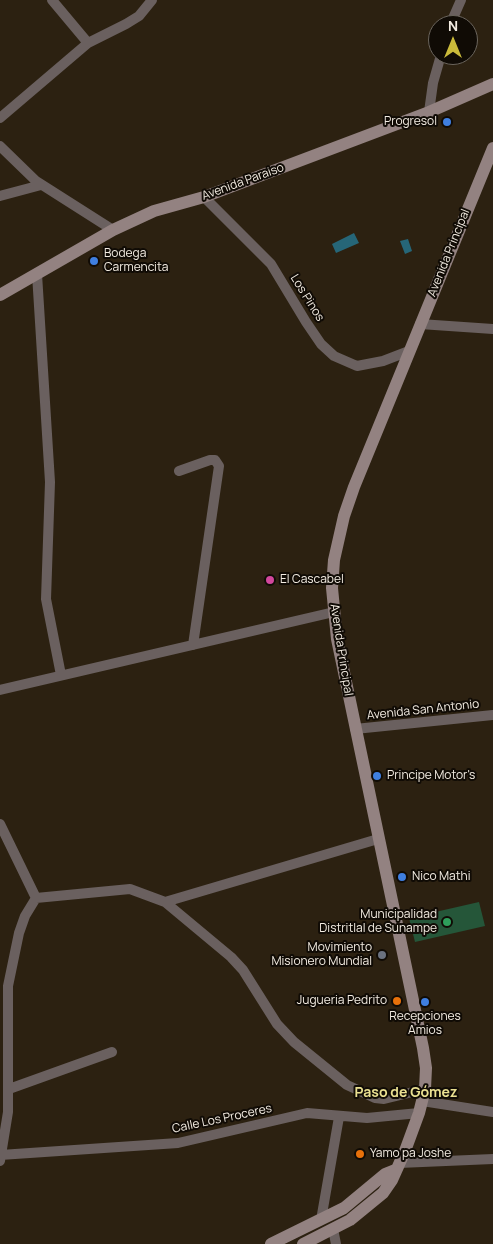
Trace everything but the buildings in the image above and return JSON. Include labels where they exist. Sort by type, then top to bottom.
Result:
[{"type":"main road","name":"Avenida Paraiso","points":[[0,295],[113,230],[154,211],[204,197],[429,112],[493,84]]},
{"type":"main road","name":"Avenida Principal","points":[[302,1244],[350,1220],[383,1193],[392,1180],[422,1101],[426,1068],[355,729],[334,612],[334,560],[344,516],[420,324],[493,148]]},
{"type":"main road","points":[[271,1244],[344,1208],[385,1174],[397,1167]]},
{"type":"street","points":[[52,0],[88,43]]},
{"type":"street","points":[[0,118],[88,43],[139,16],[152,0]]},
{"type":"street","points":[[454,15],[460,0]]},
{"type":"street","points":[[429,112],[433,83],[438,65]]},
{"type":"street","points":[[0,146],[41,185],[113,230]]},
{"type":"street","points":[[0,196],[41,185]]},
{"type":"street","name":"Los Pinos","points":[[204,197],[271,264],[321,344],[334,356],[357,366],[382,361],[409,352]]},
{"type":"street","points":[[37,274],[50,482],[46,599],[61,675]]},
{"type":"street","points":[[420,324],[493,329]]},
{"type":"street","points":[[179,471],[210,460],[215,460],[219,466],[193,645]]},
{"type":"street","points":[[0,690],[334,612]]},
{"type":"street","name":"Avenida San Antonio","points":[[355,729],[493,715]]},
{"type":"street","points":[[0,824],[36,898]]},
{"type":"street","points":[[165,902],[378,839]]},
{"type":"street","points":[[36,898],[130,890],[165,902],[182,914],[237,964],[277,1024],[294,1042],[347,1085],[375,1098],[384,1100],[422,1101],[493,1112]]},
{"type":"street","points":[[0,1157],[8,1112],[8,986],[19,933],[25,916],[36,898]]},
{"type":"street","points":[[9,1089],[112,1052]]},
{"type":"street","name":"Calle Los Proceres","points":[[0,1157],[178,1143],[307,1113],[366,1118],[422,1101]]},
{"type":"street","points":[[321,1220],[339,1117]]},
{"type":"street","points":[[397,1167],[493,1158]]},
{"type":"street","points":[[333,1230],[336,1244]]},
{"type":"green space","name":"Municipalidad Distritlal de Sunampe","points":[[479,902],[485,926],[415,942],[409,918]]},
{"type":"water","points":[[354,233],[359,243],[336,253],[332,244]]},
{"type":"water","points":[[408,239],[412,251],[405,254],[400,241]]},
{"type":"place","name":"Progresol","points":[[447,122]]},
{"type":"place","name":"Bodega Carmencita","points":[[94,261]]},
{"type":"place","name":"El Cascabel","points":[[270,580]]},
{"type":"place","name":"Principe Motor's","points":[[377,776]]},
{"type":"place","name":"Nico Mathi","points":[[402,877]]},
{"type":"place","name":"Municipalidad Distritlal de Sunampe","points":[[447,922]]},
{"type":"place","name":"Movimiento Misionero Mundial","points":[[382,955]]},
{"type":"place","name":"Jugueria Pedrito","points":[[397,1001]]},
{"type":"place","name":"Recepciones Amios","points":[[425,1002]]},
{"type":"place","name":"Yamo pa Joshe","points":[[360,1154]]},
{"type":"district","name":"Paso de Gómez","points":[[406,1093]]}]
